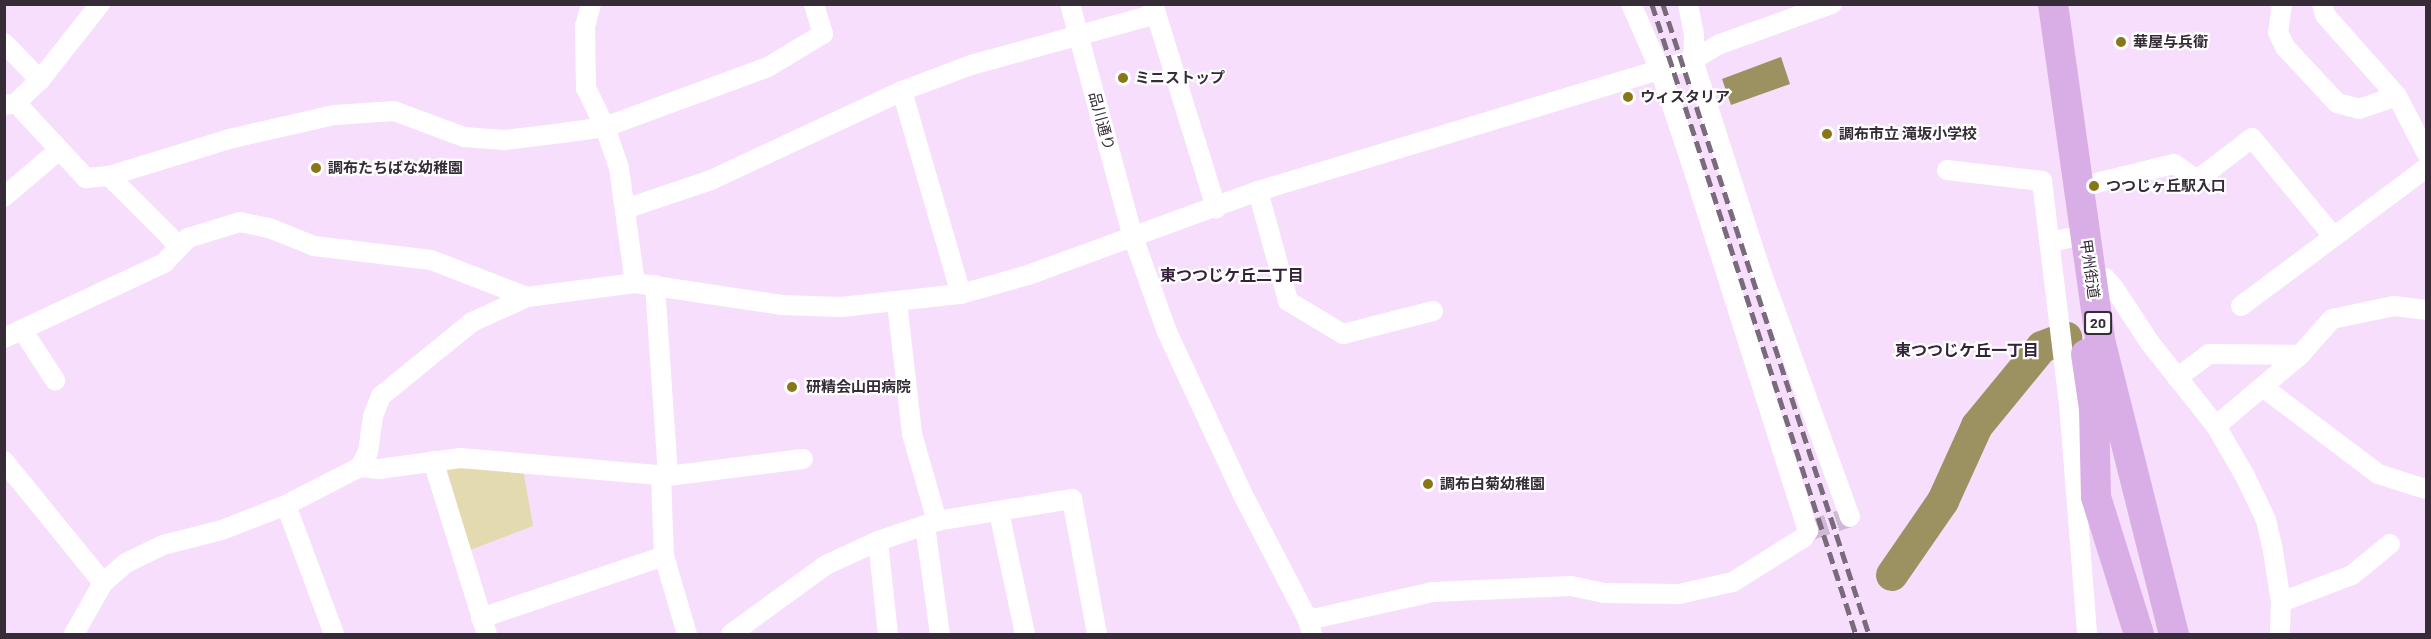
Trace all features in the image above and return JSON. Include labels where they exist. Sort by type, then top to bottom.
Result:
[{"type":"highway","name":"甲州街道","points":[[2040,4],[2059,240],[2092,396],[2096,497],[2139,634]]},
{"type":"highway","name":"甲州街道","points":[[2053,4],[2100,340],[2174,634]]},
{"type":"street","points":[[100,4],[40,80],[10,104],[86,178],[109,176],[240,136],[335,115],[394,111],[464,137],[505,140],[605,127],[768,67],[823,34],[814,4]]},
{"type":"street","points":[[591,4],[585,26],[586,88],[605,127],[619,168],[625,209],[645,284],[665,476],[664,556],[687,634]]},
{"type":"street","name":"品川通り","points":[[1070,4],[1133,237],[1180,361],[1242,493],[1310,627]]},
{"type":"street","points":[[1310,627],[1433,592],[1571,586],[1604,593],[1679,594],[1733,582],[1767,562],[1808,531],[1660,70],[1631,4]]},
{"type":"street","points":[[1688,4],[1694,34],[1693,60],[1758,264],[1850,517]]},
{"type":"street","points":[[360,467],[368,452],[373,416],[381,396],[472,322],[527,297],[645,284],[782,306],[897,302],[961,294],[1028,275],[1258,191],[1693,60],[1720,44],[1832,4]]},
{"type":"street","points":[[2282,4],[2278,32],[2285,47],[2337,103],[2359,110],[2397,96]]},
{"type":"street","points":[[2322,4],[2325,15],[2397,96],[2427,152]]},
{"type":"street","points":[[625,209],[711,180],[902,92],[981,62],[1155,9],[1216,207]]},
{"type":"street","points":[[4,43],[40,80]]},
{"type":"street","points":[[902,92],[961,294]]},
{"type":"street","points":[[2096,183],[2174,164],[2197,180],[2252,138],[2332,236]]},
{"type":"street","points":[[4,197],[58,152]]},
{"type":"street","points":[[2241,306],[2332,236],[2427,168]]},
{"type":"street","points":[[1947,170],[2042,181],[2059,240],[2062,341],[2087,634]]},
{"type":"street","points":[[109,176],[178,245]]},
{"type":"street","points":[[1258,191],[1288,301],[1343,334],[1433,311]]},
{"type":"street","points":[[4,339],[164,263],[178,245],[217,227],[253,223],[314,246],[431,260],[527,297]]},
{"type":"street","points":[[2091,278],[2105,278],[2114,288],[2177,378],[2217,426],[2266,520],[2281,602],[2280,634]]},
{"type":"street","points":[[897,302],[912,434],[931,523],[940,634]]},
{"type":"street","points":[[2217,426],[2300,355],[2332,319],[2394,306],[2427,310]]},
{"type":"street","points":[[23,331],[55,380]]},
{"type":"street","points":[[2177,378],[2209,354],[2300,355]]},
{"type":"street","points":[[2264,388],[2378,474],[2427,489]]},
{"type":"street","points":[[74,634],[103,583],[126,563],[163,546],[222,530],[286,505],[360,467],[379,469],[460,458],[665,476],[803,459]]},
{"type":"street","points":[[4,461],[103,583]]},
{"type":"street","points":[[433,461],[484,626],[664,556]]},
{"type":"street","points":[[730,634],[826,564],[878,541],[931,523],[1072,499],[1097,634]]},
{"type":"street","points":[[286,505],[334,634]]},
{"type":"street","points":[[999,512],[1025,634]]},
{"type":"street","points":[[878,541],[888,634]]},
{"type":"street","points":[[2281,602],[2352,575],[2390,544]]},
{"type":"shaded area","points":[[1781,57],[1790,84],[1731,105],[1722,79]]},
{"type":"shaded area","points":[[445,463],[523,469],[533,526],[470,550]]},
{"type":"waterway","points":[[1892,575],[1943,501],[1977,426],[2042,347],[2066,338]]},
{"type":"tunnel","points":[[1808,531],[1850,517]]},
{"type":"railway","points":[[1652,4],[1856,634]]},
{"type":"railway","points":[[1663,4],[1869,634]]},
{"type":"place","name":"華屋与兵衛","points":[[2121,42]]},
{"type":"place","name":"ミニストップ","points":[[1123,78]]},
{"type":"place","name":"ウィスタリア","points":[[1628,97]]},
{"type":"place","name":"調布市立 滝坂小学校","points":[[1827,134]]},
{"type":"place","name":"調布たちばな幼稚園","points":[[316,168]]},
{"type":"place","name":"つつじヶ丘駅入口","points":[[2094,186]]},
{"type":"place","name":"研精会山田病院","points":[[792,387]]},
{"type":"place","name":"調布白菊幼稚園","points":[[1428,484]]},
{"type":"district","name":"東つつじケ丘二丁目","points":[[1232,275]]},
{"type":"district","name":"東つつじケ丘一丁目","points":[[1967,350]]}]
